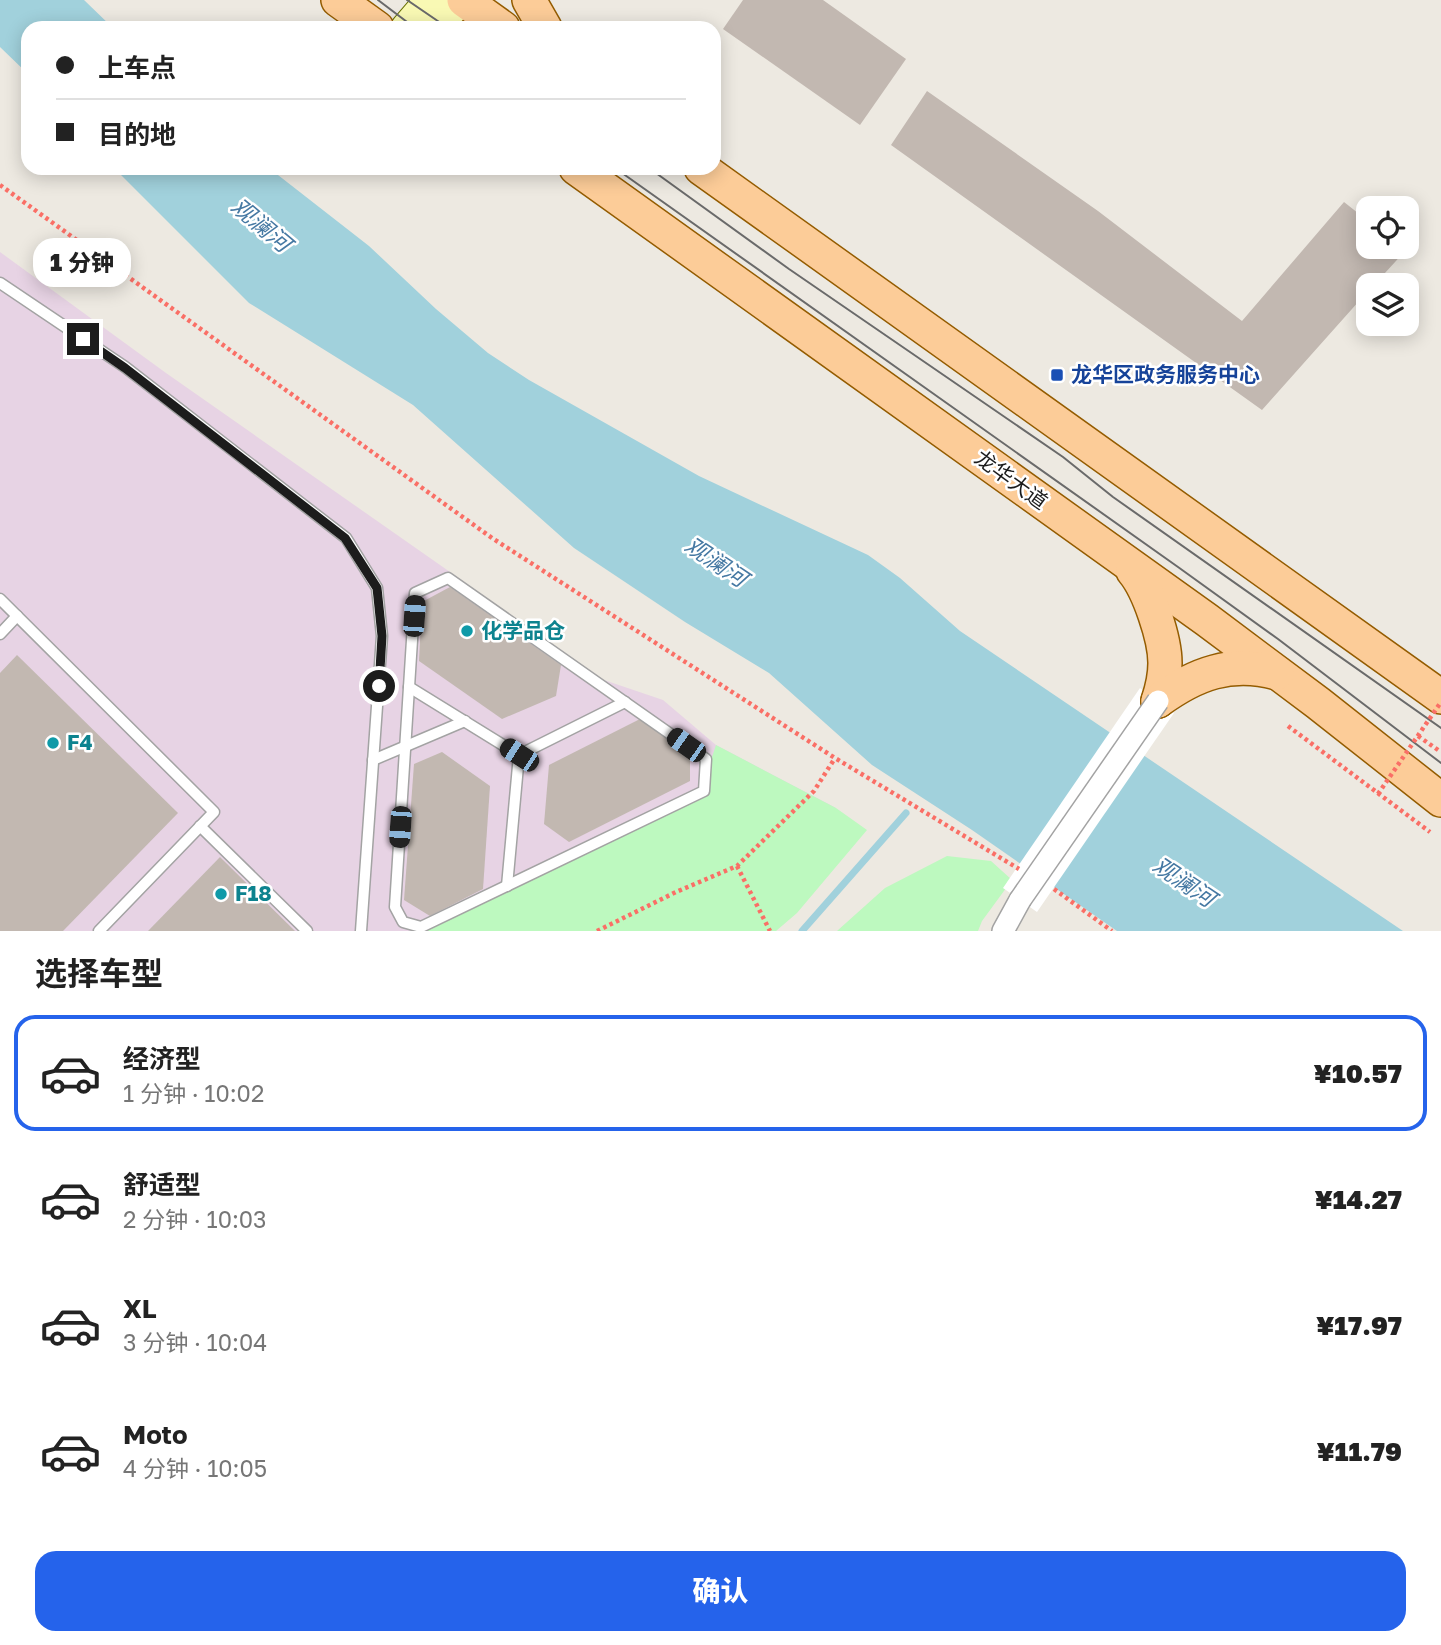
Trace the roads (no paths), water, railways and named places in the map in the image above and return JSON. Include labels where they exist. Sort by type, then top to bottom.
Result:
[{"type":"main road","points":[[338,0],[367,21]]},
{"type":"main road","points":[[462,0],[493,21]]},
{"type":"main road","points":[[529,0],[541,21]]},
{"type":"main road","name":"龙华大道","points":[[586,175],[1277,673],[1441,800]]},
{"type":"main road","points":[[711,175],[1441,699]]},
{"type":"main road","points":[[1129,565],[1139,578],[1147,596],[1162,644],[1164,680],[1158,701]]},
{"type":"main road","points":[[1158,701],[1174,689],[1206,673],[1256,669],[1277,673]]},
{"type":"street","points":[[412,21],[430,0]]},
{"type":"street","points":[[442,21],[462,0]]},
{"type":"street","points":[[1003,931],[1020,900],[1158,701]]},
{"type":"lane","points":[[0,283],[125,368],[345,538],[377,588],[382,636],[361,931]]},
{"type":"lane","points":[[448,578],[706,759],[704,791],[421,927],[403,922],[395,907],[409,687],[415,593],[448,578]]},
{"type":"lane","points":[[0,599],[214,812],[99,931]]},
{"type":"lane","points":[[0,634],[18,616]]},
{"type":"lane","points":[[409,687],[519,755]]},
{"type":"lane","points":[[519,755],[625,702]]},
{"type":"lane","points":[[373,760],[465,722]]},
{"type":"lane","points":[[507,886],[519,755]]},
{"type":"lane","points":[[200,826],[307,931]]},
{"type":"water","points":[[0,0],[84,0],[106,21],[21,21],[21,67],[0,47]]},
{"type":"water","name":"观澜河","points":[[121,175],[278,175],[369,246],[488,353],[529,380],[699,476],[868,555],[900,578],[960,631],[1403,931],[1117,931],[972,830],[872,765],[769,673],[685,622],[574,548],[413,405],[249,303]]},
{"type":"waterway","points":[[802,931],[906,813]]},
{"type":"tram line","points":[[378,0],[406,21]]},
{"type":"tram line","points":[[407,0],[438,21]]},
{"type":"tram line","points":[[625,175],[1278,639],[1441,763]]},
{"type":"tram line","points":[[659,175],[789,269],[1063,457],[1113,497],[1441,728]]},
{"type":"place","name":"龙华区政务服务中心","points":[[1057,375]]},
{"type":"place","name":"化学品仓","points":[[467,631]]},
{"type":"place","name":"F4","points":[[53,743]]},
{"type":"place","name":"F18","points":[[221,894]]}]
